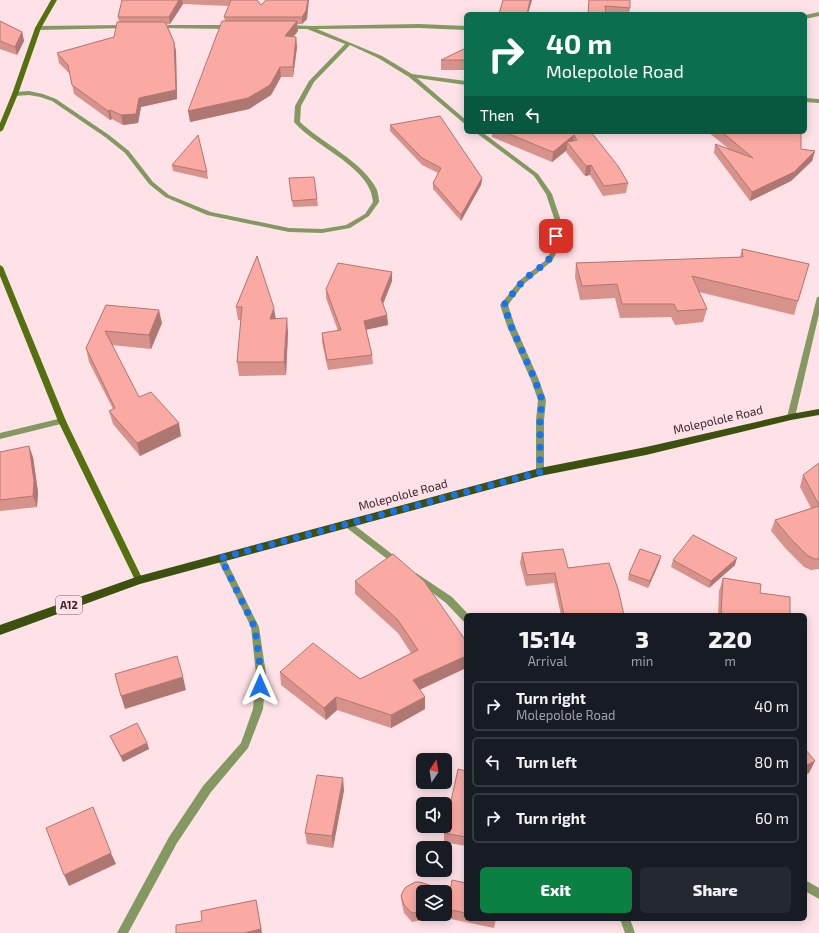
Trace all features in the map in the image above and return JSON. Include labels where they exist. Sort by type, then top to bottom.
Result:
[{"type":"main road","name":"Molepolole Road","points":[[0,630],[139,580],[540,472],[819,412]]},
{"type":"street","points":[[0,130],[15,94],[38,28],[54,0]]},
{"type":"street","points":[[807,17],[819,14]]},
{"type":"street","points":[[285,27],[419,26],[464,28]]},
{"type":"street","points":[[38,28],[130,27]]},
{"type":"street","points":[[153,27],[238,27]]},
{"type":"street","points":[[308,27],[380,57],[411,76],[464,121]]},
{"type":"street","points":[[15,94],[29,93],[41,95],[54,100],[107,136],[127,152],[151,183],[167,196],[188,206],[209,214],[289,230],[322,231],[348,227],[367,215],[376,202],[373,188],[362,174],[306,131],[297,122],[298,106],[312,81],[349,43]]},
{"type":"street","points":[[411,76],[464,82]]},
{"type":"street","points":[[807,100],[819,101]]},
{"type":"street","points":[[481,134],[536,175],[549,194],[558,221],[555,250],[549,261],[522,282],[504,305],[511,326],[535,380],[542,400],[540,420],[540,472]]},
{"type":"street","points":[[0,267],[62,421],[139,580]]},
{"type":"street","points":[[792,417],[819,299]]},
{"type":"street","points":[[0,436],[62,421]]},
{"type":"street","points":[[346,524],[449,600],[464,616]]},
{"type":"street","points":[[122,933],[173,840],[207,789],[245,745],[258,709],[261,674],[255,628],[221,558]]},
{"type":"street","points":[[807,886],[819,894]]},
{"type":"street","points":[[626,921],[630,933]]},
{"type":"building","points":[[122,0],[179,0],[169,17],[118,17]]},
{"type":"building","points":[[231,0],[257,0],[261,5],[266,0],[308,0],[306,11],[302,17],[224,17]]},
{"type":"building","points":[[503,0],[530,0],[527,12],[500,12]]},
{"type":"building","points":[[589,0],[630,0],[630,8],[605,6],[606,12],[588,12]]},
{"type":"building","points":[[0,21],[22,32],[15,47],[0,41]]},
{"type":"building","points":[[222,21],[297,21],[285,36],[296,37],[293,67],[280,67],[270,85],[248,98],[188,111]]},
{"type":"building","points":[[117,22],[165,22],[174,42],[176,90],[139,98],[136,114],[121,115],[110,110],[108,111],[72,85],[68,65],[57,53],[114,37]]},
{"type":"building","points":[[464,49],[464,60],[441,60]]},
{"type":"building","points":[[440,116],[482,178],[461,215],[433,183],[441,168],[422,158],[390,125]]},
{"type":"building","points":[[509,134],[593,134],[618,166],[628,183],[604,186],[591,165],[586,166],[567,142],[577,140],[574,135],[553,152]]},
{"type":"building","points":[[724,134],[801,134],[801,149],[815,151],[794,172],[752,192],[715,144],[753,158]]},
{"type":"building","points":[[198,135],[207,172],[172,165]]},
{"type":"building","points":[[314,177],[317,199],[292,201],[289,178]]},
{"type":"building","points":[[742,249],[809,264],[798,301],[692,276],[707,309],[677,311],[674,304],[622,304],[617,284],[582,286],[576,263],[743,257]]},
{"type":"building","points":[[257,256],[274,308],[270,319],[287,318],[284,362],[237,362],[242,307],[236,307]]},
{"type":"building","points":[[338,263],[392,272],[381,299],[387,315],[364,321],[372,355],[327,360],[322,333],[341,330],[326,289]]},
{"type":"building","points":[[106,305],[159,310],[149,335],[105,331],[139,397],[151,392],[179,423],[137,443],[109,411],[115,408],[86,348]]},
{"type":"building","points":[[29,446],[34,481],[33,496],[0,500],[0,452]]},
{"type":"building","points":[[819,463],[819,505],[803,475]]},
{"type":"building","points":[[819,506],[819,559],[815,559],[808,556],[775,520]]},
{"type":"building","points":[[693,535],[737,558],[711,581],[673,560]]},
{"type":"building","points":[[563,549],[568,568],[609,563],[618,589],[624,613],[564,613],[555,573],[527,575],[522,553]]},
{"type":"building","points":[[640,549],[661,556],[650,581],[629,574]]},
{"type":"building","points":[[393,554],[424,581],[464,638],[464,657],[413,680],[425,697],[391,715],[336,697],[324,708],[280,672],[313,643],[360,679],[418,650],[398,620],[355,581]]},
{"type":"building","points":[[723,578],[761,584],[760,593],[790,597],[790,613],[721,613]]},
{"type":"building","points":[[177,656],[183,677],[121,696],[115,674]]},
{"type":"building","points":[[137,723],[147,743],[121,756],[110,736]]},
{"type":"building","points":[[807,751],[815,761],[807,765]]},
{"type":"building","points":[[458,769],[464,770],[464,837],[444,833],[452,833],[452,797]]},
{"type":"building","points":[[317,775],[343,778],[332,836],[305,833]]},
{"type":"building","points":[[93,807],[111,853],[64,875],[46,828]]},
{"type":"building","points":[[452,880],[464,883],[464,913],[452,910]]},
{"type":"building","points":[[415,882],[429,885],[416,885],[416,913],[412,913],[404,905],[401,896],[406,887]]},
{"type":"building","points":[[256,900],[261,929],[244,933],[176,933],[176,925],[202,921],[201,911]]},
{"type":"route","points":[[260,686],[261,674],[255,628],[221,558],[540,472],[540,420],[542,400],[535,380],[511,326],[504,305],[522,282],[549,261],[555,250],[556,236]]}]
